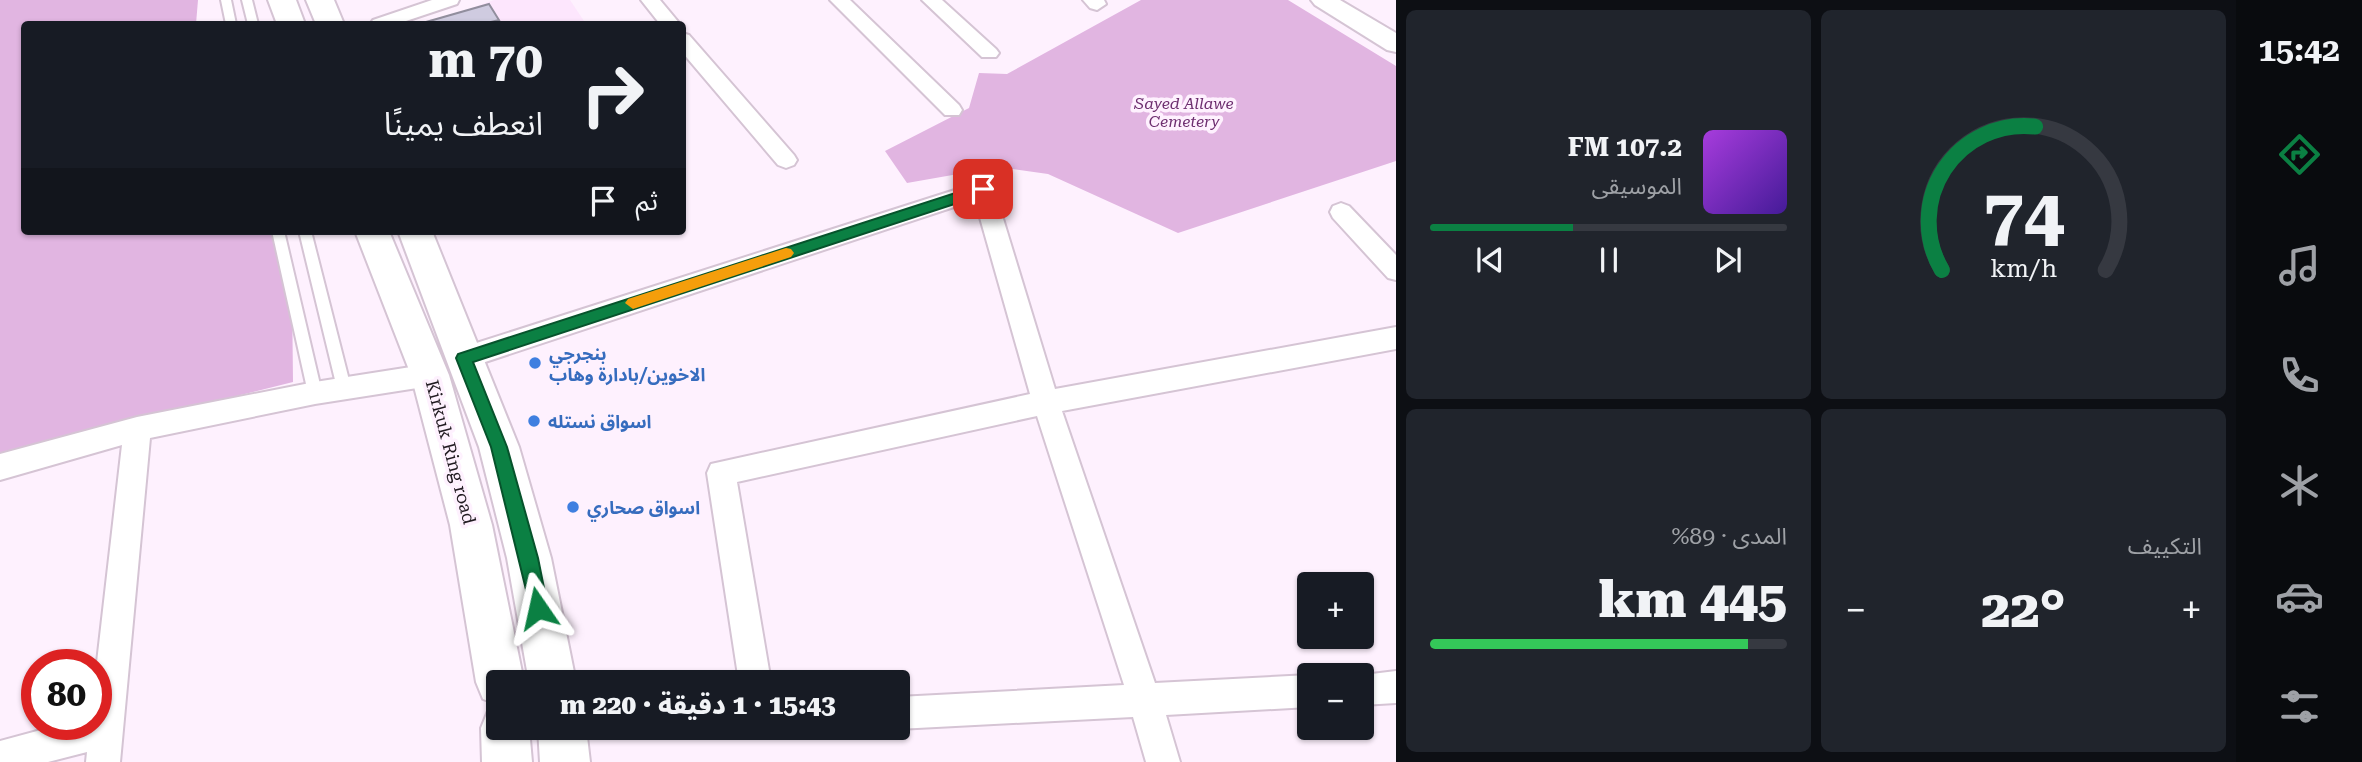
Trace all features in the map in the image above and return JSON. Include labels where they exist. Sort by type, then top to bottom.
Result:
[{"type":"highway","points":[[282,0],[290,21]]},
{"type":"highway","points":[[320,0],[329,21]]},
{"type":"highway","name":"Kirkuk Ring road","points":[[374,235],[447,367],[499,447],[529,558],[551,670]]},
{"type":"highway","name":"Kirkuk Ring road","points":[[416,235],[447,367],[471,526],[498,670]]},
{"type":"highway","points":[[506,740],[507,762]]},
{"type":"highway","points":[[563,740],[565,762]]},
{"type":"street","points":[[389,21],[450,0]]},
{"type":"street","points":[[650,0],[668,21]]},
{"type":"street","points":[[839,0],[952,110]]},
{"type":"street","points":[[931,0],[989,53]]},
{"type":"street","points":[[1323,0],[1396,44]]},
{"type":"street","points":[[686,44],[786,160]]},
{"type":"street","points":[[0,467],[137,429],[447,367],[983,189],[1046,402],[1163,762]]},
{"type":"street","points":[[1341,212],[1396,271]]},
{"type":"street","points":[[753,670],[721,473],[1046,402],[1396,338]]},
{"type":"street","points":[[0,758],[105,746],[137,429]]},
{"type":"street","points":[[1374,688],[1396,687]]},
{"type":"street","points":[[910,712],[1297,692]]},
{"type":"lane","points":[[226,0],[230,21]]},
{"type":"lane","points":[[247,0],[252,21]]},
{"type":"lane","points":[[279,235],[315,393]]},
{"type":"lane","points":[[306,235],[344,388]]},
{"type":"shaded area","points":[[494,0],[570,0],[584,21],[436,21]]},
{"type":"green space","points":[[0,0],[198,0],[196,21],[21,21],[21,235],[274,235],[292,291],[293,382],[0,455]]},
{"type":"green space","name":"Sayed Allawe Cemetery","points":[[1141,0],[1288,0],[1396,66],[1396,161],[1178,233],[1048,174],[998,167],[907,183],[885,151],[969,108],[979,73],[1007,74]]},
{"type":"building","points":[[489,4],[499,20],[495,21],[430,21]]},
{"type":"slow traffic","points":[[633,303],[786,253]]},
{"type":"place","name":"بنجرجي الاخوين/بادارة وهاب","points":[[535,363]]},
{"type":"place","name":"اسواق نستله","points":[[534,421]]},
{"type":"place","name":"اسواق صحاري","points":[[573,507]]},
{"type":"route","points":[[538,608],[529,558],[499,447],[464,358],[983,189]]}]
